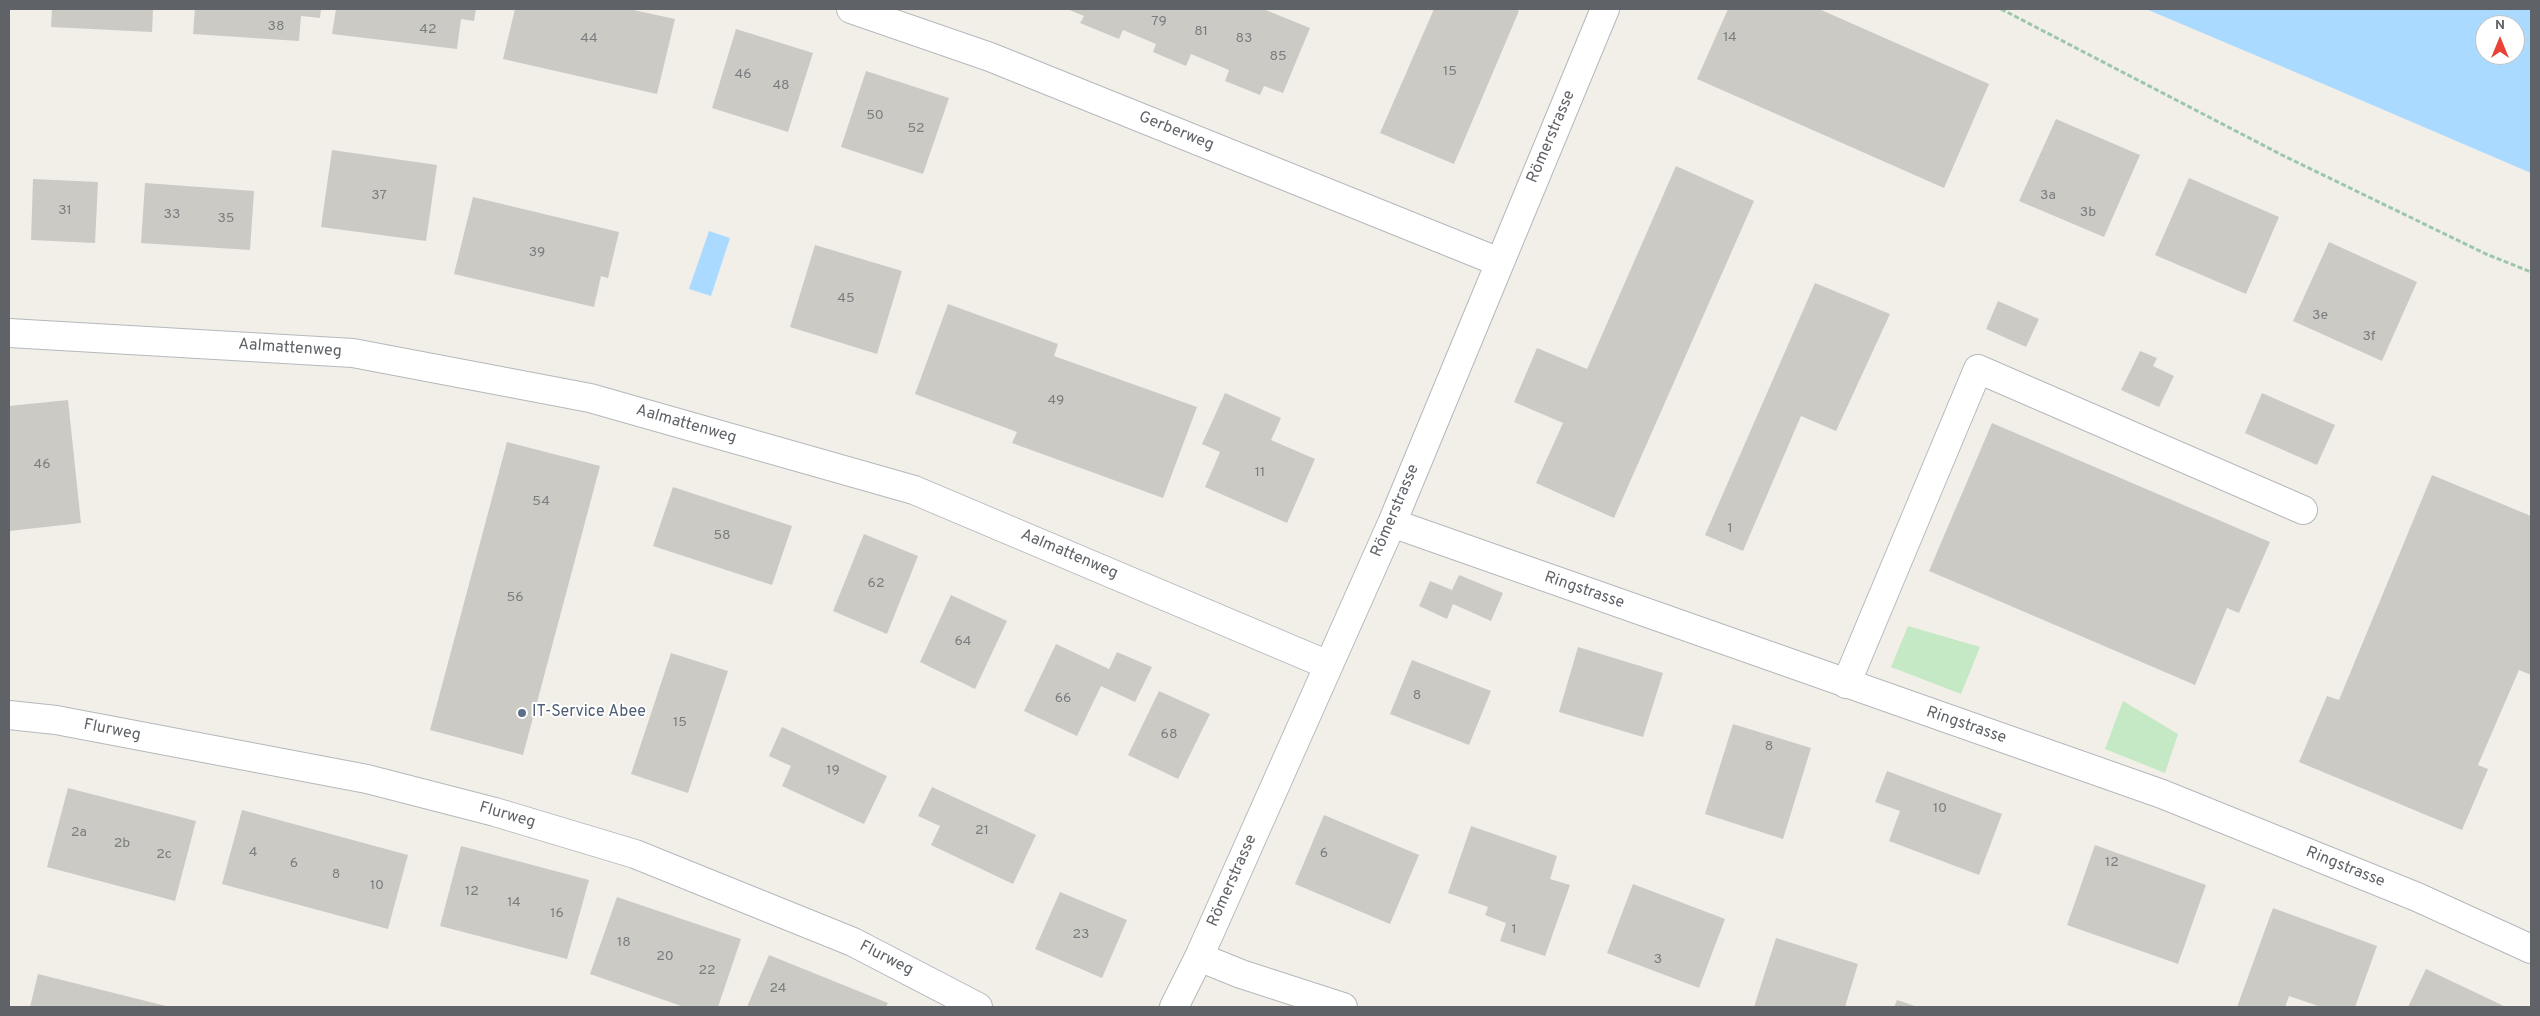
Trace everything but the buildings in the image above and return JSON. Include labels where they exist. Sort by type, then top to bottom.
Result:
[{"type":"street","name":"Gerberweg","points":[[851,9],[990,57],[1499,262]]},
{"type":"street","name":"Römerstrasse","points":[[1174,1007],[1199,957],[1392,523],[1605,9]]},
{"type":"street","name":"Aalmattenweg","points":[[9,333],[353,353],[590,398],[914,490],[1328,665]]},
{"type":"street","points":[[1846,684],[1978,368],[2303,510]]},
{"type":"street","name":"Ringstrasse","points":[[1392,523],[2162,794],[2417,897],[2531,949]]},
{"type":"street","name":"Flurweg","points":[[9,716],[56,720],[367,779],[495,812],[626,851],[853,942],[978,1007]]},
{"type":"street","points":[[1199,957],[1241,974],[1343,1007]]},
{"type":"path","points":[[2000,9],[2282,155],[2486,254],[2531,272]]},
{"type":"green space","points":[[1908,626],[1980,647],[1961,694],[1891,667]]},
{"type":"green space","points":[[2123,701],[2178,734],[2165,773],[2105,749]]},
{"type":"water","points":[[2146,9],[2531,9],[2531,173],[2321,83]]},
{"type":"water","points":[[709,231],[730,238],[711,296],[689,289]]},
{"type":"place","name":"IT-Service Abee","points":[[522,713]]}]
